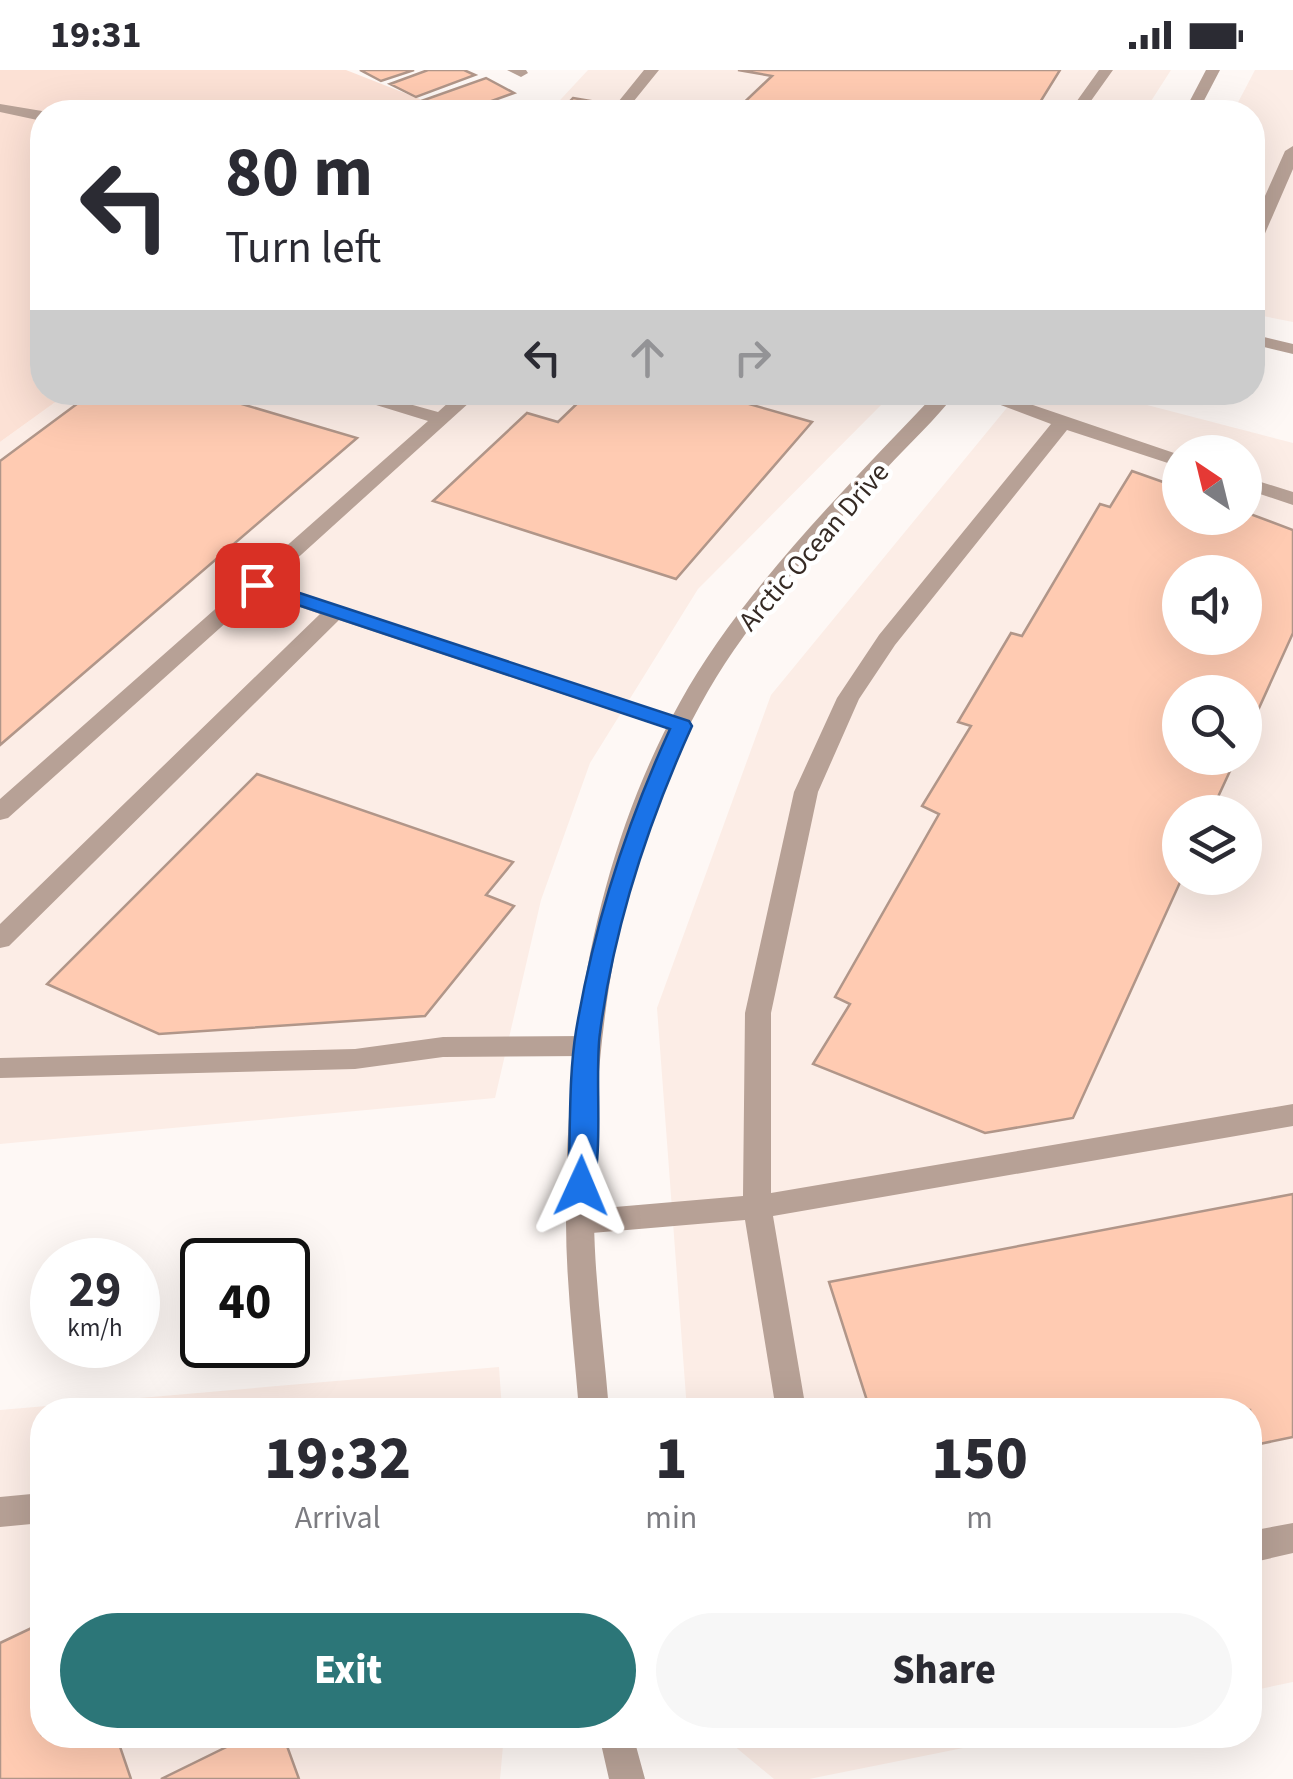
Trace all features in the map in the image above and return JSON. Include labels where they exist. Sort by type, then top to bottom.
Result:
[{"type":"street","points":[[628,100],[652,70]]},
{"type":"street","points":[[1085,100],[1106,70]]},
{"type":"street","points":[[1197,100],[1213,70]]},
{"type":"street","points":[[0,108],[30,114]]},
{"type":"street","points":[[1265,216],[1293,151]]},
{"type":"street","points":[[1265,341],[1293,349]]},
{"type":"street","points":[[391,405],[442,419]]},
{"type":"street","points":[[0,812],[458,405]]},
{"type":"street","name":"Arctic Ocean Drive","points":[[593,1398],[580,1222],[587,1046],[618,885],[644,809],[700,687],[768,590],[926,405]]},
{"type":"street","points":[[1013,405],[1162,455]]},
{"type":"street","points":[[788,1398],[757,1207],[758,1013],[806,792],[848,698],[887,640],[1063,422]]},
{"type":"street","points":[[1262,489],[1293,499]]},
{"type":"street","points":[[257,585],[682,726]]},
{"type":"street","points":[[0,939],[335,612]]},
{"type":"street","points":[[0,1068],[355,1060],[443,1047],[587,1046]]},
{"type":"street","points":[[580,1222],[757,1207],[1293,1115]]},
{"type":"street","points":[[0,1512],[30,1509]]},
{"type":"street","points":[[1262,1544],[1293,1538]]},
{"type":"street","points":[[619,1748],[627,1779]]},
{"type":"shaded area","points":[[0,70],[346,70],[422,100],[30,100],[30,405],[51,405],[0,442]]},
{"type":"shaded area","points":[[588,70],[1171,70],[1152,100],[560,100]]},
{"type":"shaded area","points":[[1255,70],[1293,70],[1293,322],[1265,316],[1265,100],[1239,100]]},
{"type":"shaded area","points":[[51,405],[881,405],[698,589],[590,763],[541,900],[495,1098],[0,1144],[0,442]]},
{"type":"shaded area","points":[[1009,405],[1147,405],[1293,443],[1293,1682],[1262,1688],[1262,1398],[686,1398],[657,1008],[771,695]]},
{"type":"shaded area","points":[[499,1367],[501,1398],[139,1398]]},
{"type":"shaded area","points":[[30,1407],[30,1748],[503,1748],[500,1779],[0,1779],[0,1410]]},
{"type":"shaded area","points":[[737,1748],[963,1748],[809,1779],[774,1779]]},
{"type":"building","points":[[360,70],[414,70],[381,81]]},
{"type":"building","points":[[428,70],[464,70],[475,75],[416,97],[390,84]]},
{"type":"building","points":[[738,70],[1060,70],[1041,100],[747,100],[772,76]]},
{"type":"building","points":[[486,78],[514,93],[494,100],[424,100]]},
{"type":"building","points":[[75,405],[245,405],[357,438],[0,745],[0,461]]},
{"type":"building","points":[[576,405],[752,405],[812,422],[676,579],[433,501],[527,413],[558,422]]},
{"type":"building","points":[[1132,471],[1162,482],[1162,535],[1262,535],[1262,518],[1293,530],[1293,633],[1262,701],[1262,675],[1162,675],[1162,775],[1228,775],[1219,795],[1162,795],[1162,895],[1174,895],[1073,1118],[985,1133],[813,1064],[850,1004],[835,997],[939,814],[922,806],[971,726],[958,722],[1011,633],[1022,636],[1100,504],[1110,507]]},
{"type":"building","points":[[257,774],[513,862],[486,895],[514,906],[425,1016],[159,1034],[47,984]]},
{"type":"building","points":[[1293,1194],[1293,1437],[1262,1443],[1262,1398],[866,1398],[829,1282]]},
{"type":"building","points":[[30,1629],[30,1748],[120,1748],[131,1779],[0,1779],[0,1643]]},
{"type":"building","points":[[224,1748],[288,1748],[299,1779],[161,1779]]},
{"type":"route","points":[[257,585],[682,726],[644,809],[618,885],[587,1034],[581,1186]]}]
